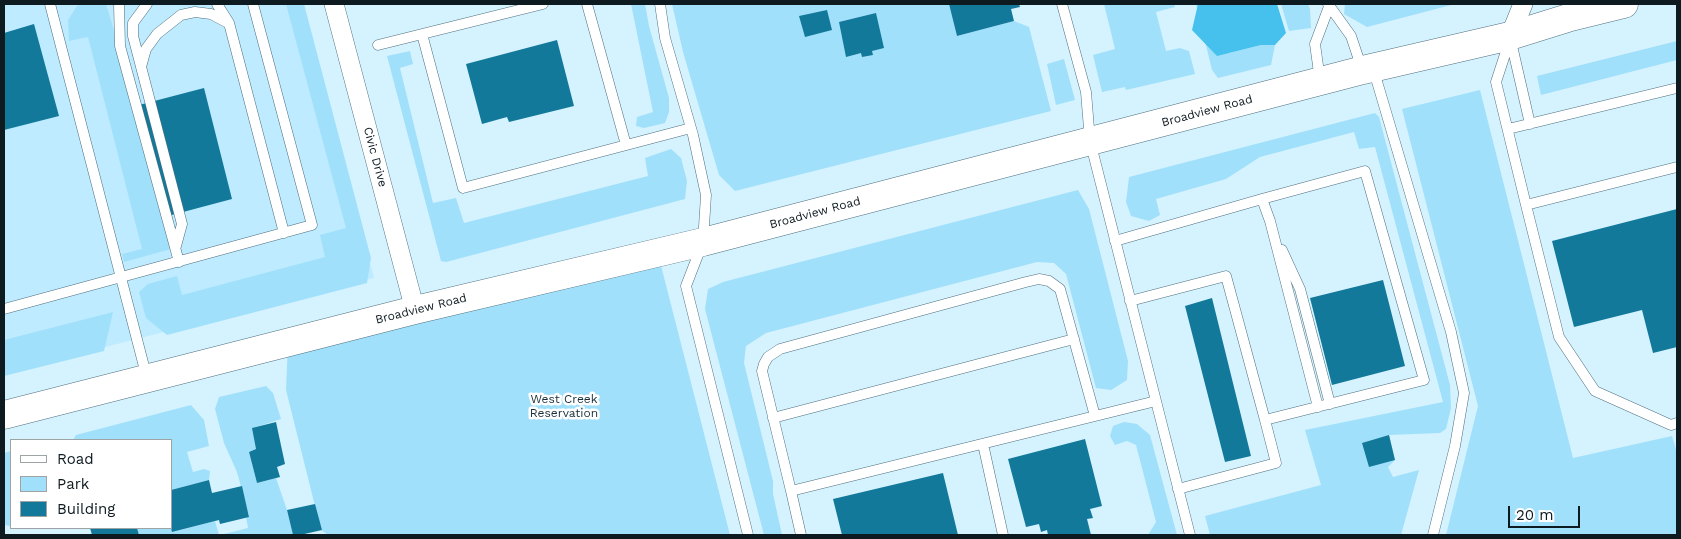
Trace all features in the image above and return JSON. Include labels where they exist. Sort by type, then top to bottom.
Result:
[{"type":"main road","name":"Broadview Road","points":[[4,415],[415,310],[703,242],[1320,81],[1510,36],[1570,17],[1624,4]]},
{"type":"street","name":"Civic Drive","points":[[334,4],[415,310]]},
{"type":"street","points":[[1510,36],[1523,4]]},
{"type":"lane","points":[[50,4],[147,378]]},
{"type":"lane","points":[[119,4],[120,46],[179,262]]},
{"type":"lane","points":[[147,4],[133,23],[133,36],[182,224],[176,247]]},
{"type":"lane","points":[[217,4],[229,23],[284,233]]},
{"type":"lane","points":[[4,309],[312,225],[253,4]]},
{"type":"lane","points":[[378,45],[543,4]]},
{"type":"lane","points":[[587,4],[626,145]]},
{"type":"lane","points":[[660,4],[665,38],[691,128],[706,195],[703,242],[686,286],[748,535]]},
{"type":"lane","points":[[1062,4],[1086,92],[1090,141],[1190,535]]},
{"type":"lane","points":[[1329,4],[1351,36],[1368,69],[1451,332],[1464,393],[1455,446],[1433,535]]},
{"type":"lane","points":[[1320,81],[1315,44],[1329,4]]},
{"type":"lane","points":[[141,68],[146,49],[157,34],[181,15],[195,12],[212,14],[229,23]]},
{"type":"lane","points":[[422,34],[463,188],[691,128]]},
{"type":"lane","points":[[1510,36],[1530,124]]},
{"type":"lane","points":[[1510,36],[1496,82],[1559,338],[1595,391],[1671,425],[1677,423]]},
{"type":"lane","points":[[1508,129],[1677,88]]},
{"type":"lane","points":[[1526,205],[1677,167]]},
{"type":"lane","points":[[1115,241],[1365,171],[1424,380],[1265,420]]},
{"type":"lane","points":[[1262,199],[1300,289],[1330,404]]},
{"type":"lane","points":[[1270,221],[1318,407]]},
{"type":"lane","points":[[1130,301],[1226,276],[1276,463],[1178,489]]},
{"type":"lane","points":[[801,535],[762,371],[768,357],[780,349],[1026,282],[1039,279],[1049,281],[1060,289],[1095,416]]},
{"type":"lane","points":[[773,418],[1074,339]]},
{"type":"lane","points":[[791,491],[1156,401]]},
{"type":"lane","points":[[983,444],[1003,535]]},
{"type":"shaded area","points":[[4,4],[297,4],[374,278],[4,373]]},
{"type":"shaded area","points":[[1198,4],[1277,4],[1286,33],[1275,45],[1261,45],[1217,56],[1192,30]]},
{"type":"green space","points":[[84,4],[106,4],[129,79],[171,249],[124,262],[122,254],[142,249],[88,37],[69,41],[68,20],[77,6]]},
{"type":"green space","points":[[286,4],[304,4],[371,258],[367,283],[167,335],[146,318],[139,292],[148,284],[177,276],[182,295],[325,257],[320,235],[346,228]]},
{"type":"green space","points":[[631,4],[645,4],[649,26],[669,98],[669,112],[665,123],[644,128],[636,126],[637,117],[653,112]]},
{"type":"green space","points":[[672,4],[949,4],[957,36],[1014,21],[1029,27],[1051,111],[735,191],[719,175],[683,52]]},
{"type":"green space","points":[[1104,4],[1174,4],[1175,7],[1156,12],[1166,51],[1180,48],[1189,51],[1195,74],[1126,90],[1125,87],[1102,92],[1093,55],[1115,49]]},
{"type":"green space","points":[[1196,4],[1215,4],[1229,53],[1261,45],[1275,45],[1271,65],[1218,78],[1212,70]]},
{"type":"green space","points":[[1281,4],[1308,4],[1311,28],[1289,31]]},
{"type":"green space","points":[[1345,4],[1455,4],[1367,27],[1344,14]]},
{"type":"green space","points":[[1677,41],[1677,60],[1541,95],[1537,76]]},
{"type":"green space","points":[[410,51],[413,64],[400,68],[433,203],[456,198],[464,223],[648,176],[645,158],[671,149],[681,158],[687,181],[685,199],[446,262],[441,261],[387,56]]},
{"type":"green space","points":[[1064,59],[1075,100],[1056,105],[1047,64]]},
{"type":"green space","points":[[1480,90],[1573,458],[1672,436],[1677,453],[1677,535],[1446,535],[1478,406],[1402,109]]},
{"type":"green space","points":[[1375,113],[1379,117],[1450,385],[1451,408],[1446,429],[1440,433],[1389,435],[1395,460],[1388,467],[1393,477],[1419,470],[1401,535],[1210,535],[1205,516],[1321,485],[1305,430],[1443,402],[1375,147],[1359,149],[1354,132],[1260,157],[1226,179],[1156,199],[1160,215],[1149,221],[1131,216],[1126,202],[1129,177]]},
{"type":"green space","points":[[1078,190],[1089,209],[1128,361],[1127,380],[1111,390],[1096,388],[1066,274],[1054,263],[1037,262],[766,333],[746,346],[744,363],[773,481],[773,494],[782,535],[764,535],[705,309],[708,289],[723,282]]},
{"type":"green space","name":"West Creek Reservation","points":[[657,250],[730,535],[328,535],[321,530],[286,390],[288,342]]},
{"type":"green space","points":[[113,312],[104,351],[4,376],[4,340]]},
{"type":"green space","points":[[266,386],[273,393],[281,419],[253,428],[256,449],[249,452],[257,483],[276,478],[293,535],[220,535],[248,528],[246,517],[249,516],[237,472],[224,443],[215,409],[219,397]]},
{"type":"green space","points":[[191,405],[204,420],[209,446],[187,452],[193,472],[204,469],[210,471],[209,480],[172,490],[172,439],[74,439],[76,435]]},
{"type":"green space","points":[[1124,422],[1137,424],[1150,435],[1177,535],[1148,535],[1156,522],[1136,445],[1127,441],[1115,445],[1110,436],[1113,426]]},
{"type":"green space","points":[[10,451],[10,526],[4,525],[4,453]]},
{"type":"green space","points":[[215,521],[219,535],[139,535],[137,529],[172,529],[173,532]]},
{"type":"building","points":[[949,4],[1019,4],[1020,7],[1011,9],[1014,21],[957,36]]},
{"type":"building","points":[[827,10],[832,30],[805,37],[799,16]]},
{"type":"building","points":[[876,13],[884,48],[872,51],[873,55],[862,57],[861,53],[846,57],[839,22]]},
{"type":"building","points":[[34,24],[59,116],[4,130],[4,33]]},
{"type":"building","points":[[557,40],[574,106],[509,122],[507,117],[482,124],[466,64]]},
{"type":"building","points":[[204,88],[232,199],[168,216],[139,105]]},
{"type":"building","points":[[1677,209],[1677,347],[1653,353],[1642,310],[1574,327],[1552,241]]},
{"type":"building","points":[[1383,280],[1405,366],[1332,385],[1310,298]]},
{"type":"building","points":[[1212,298],[1251,456],[1225,462],[1185,306]]},
{"type":"building","points":[[276,422],[285,464],[277,467],[280,477],[257,483],[249,452],[256,449],[252,428]]},
{"type":"building","points":[[1389,435],[1395,460],[1369,467],[1362,443]]},
{"type":"building","points":[[1085,439],[1102,506],[1090,509],[1093,518],[1087,519],[1091,535],[1048,535],[1047,530],[1041,532],[1039,524],[1026,527],[1008,459]]},
{"type":"building","points":[[943,473],[958,535],[842,535],[833,499]]},
{"type":"building","points":[[209,480],[212,493],[242,486],[249,517],[220,524],[219,520],[172,532],[172,490]]},
{"type":"building","points":[[315,504],[322,530],[293,535],[287,510]]},
{"type":"building","points":[[90,529],[137,529],[139,535],[92,535]]}]
